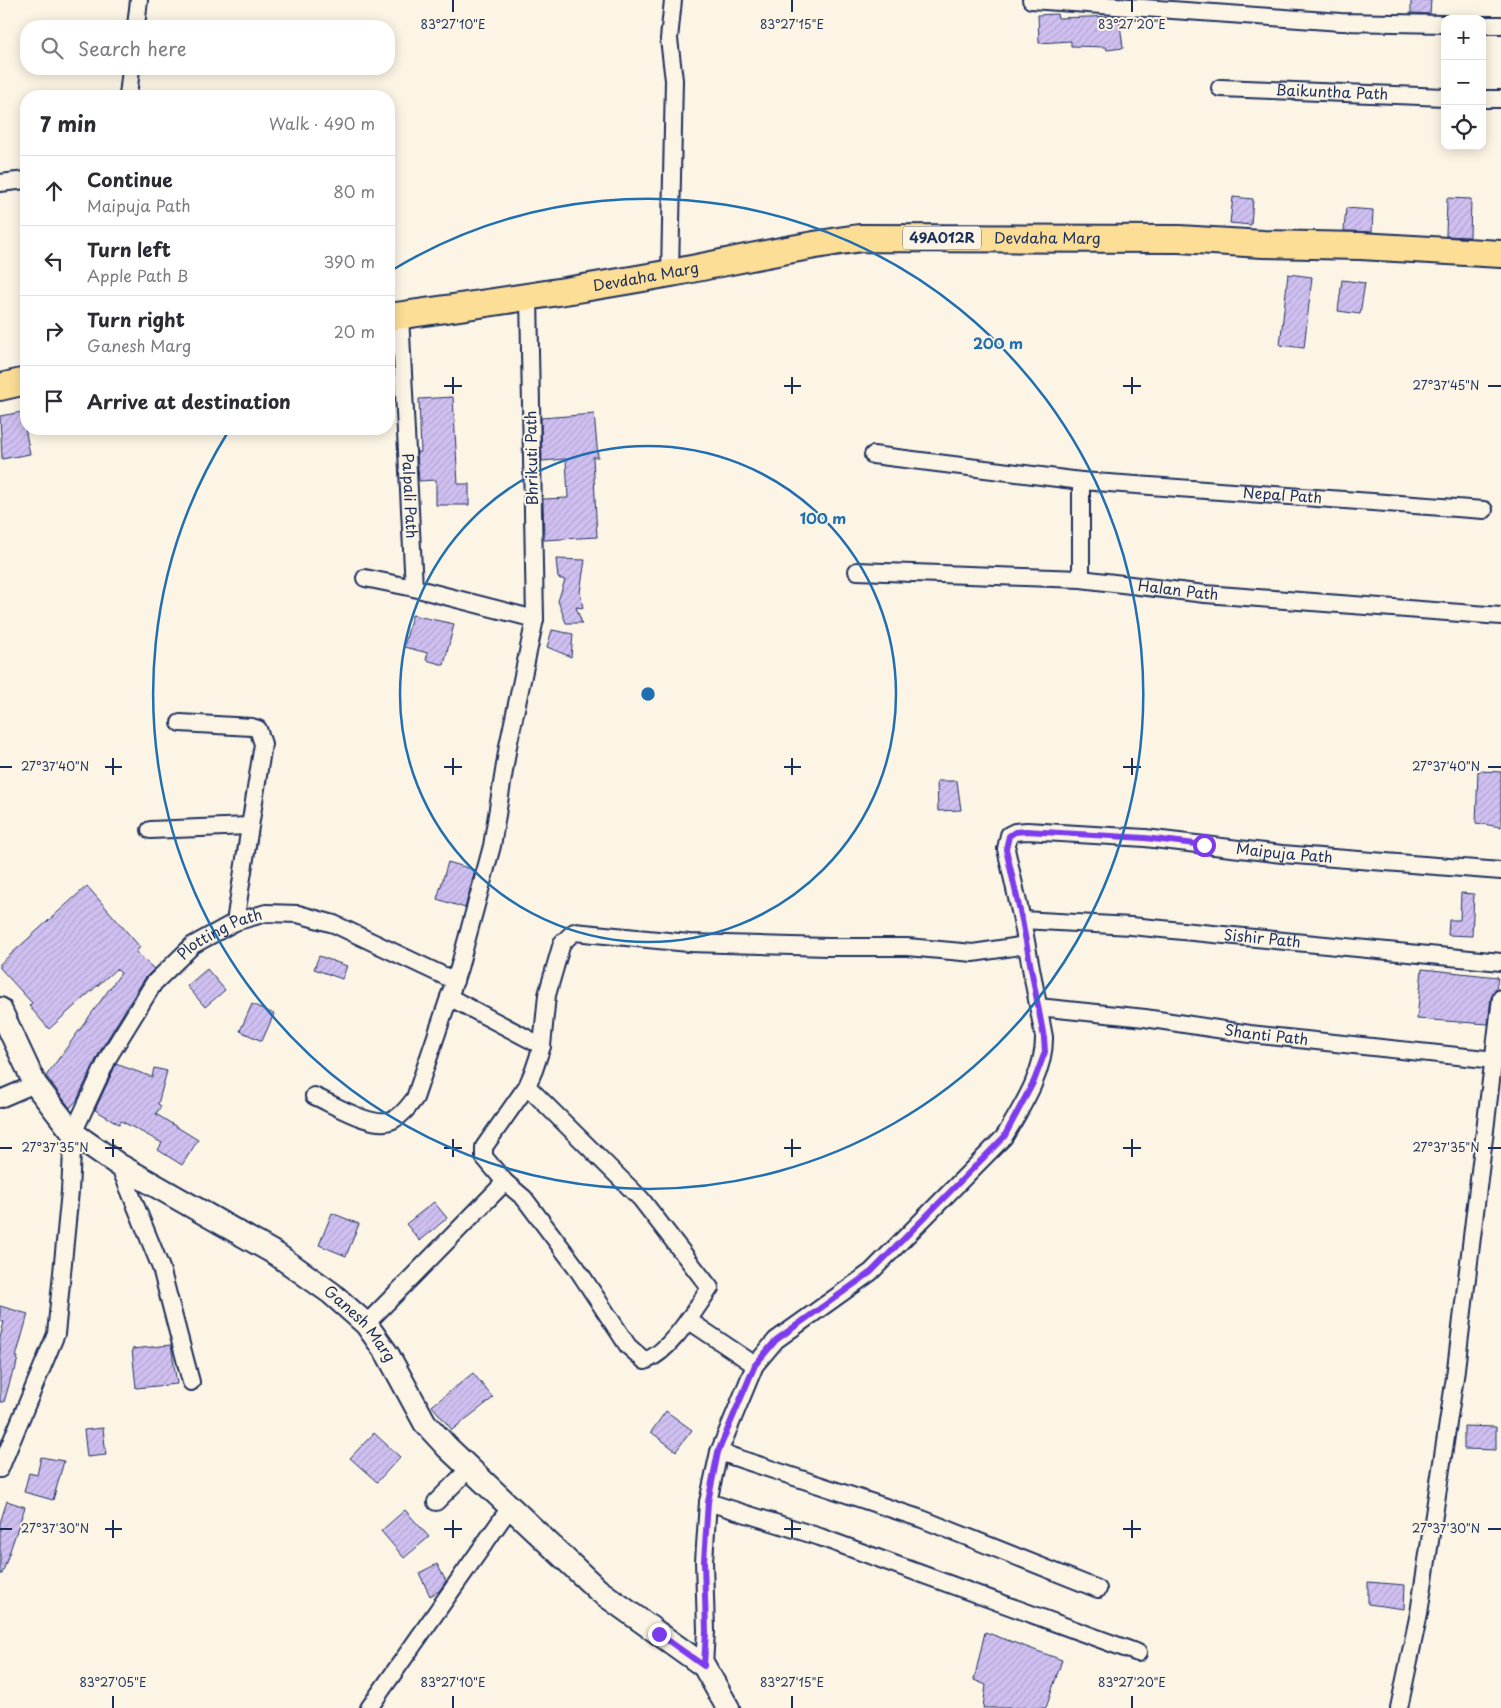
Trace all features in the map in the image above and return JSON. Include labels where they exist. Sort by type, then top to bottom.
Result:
[{"type":"main road","name":"Devdaha Marg","points":[[395,316],[529,297],[670,273],[813,244],[861,238],[1179,239],[1501,254]]},
{"type":"main road","points":[[0,387],[20,382]]},
{"type":"street","points":[[137,20],[139,0]]},
{"type":"street","points":[[670,273],[674,80],[669,39],[674,0]]},
{"type":"street","points":[[1031,0],[1341,22],[1441,24]]},
{"type":"street","points":[[1486,25],[1501,25]]},
{"type":"street","points":[[129,90],[130,75]]},
{"type":"street","name":"Baikuntha Path","points":[[1220,88],[1441,97]]},
{"type":"street","points":[[1486,99],[1501,99]]},
{"type":"street","points":[[0,183],[20,181]]},
{"type":"street","name":"Bhrikuti Path","points":[[314,1096],[363,1119],[379,1123],[392,1121],[403,1113],[415,1098],[455,981],[492,846],[508,746],[536,619],[529,297]]},
{"type":"street","name":"Palpali Path","points":[[395,330],[414,588]]},
{"type":"street","name":"Nepal Path","points":[[873,455],[1081,482],[1484,510]]},
{"type":"street","points":[[1081,482],[1081,579]]},
{"type":"street","name":"Halan Path","points":[[857,571],[1081,579],[1205,594],[1501,616]]},
{"type":"street","points":[[365,578],[414,588],[536,619]]},
{"type":"street","points":[[180,723],[252,726],[258,729],[263,744],[235,922]]},
{"type":"street","points":[[150,830],[249,826]]},
{"type":"street","name":"Maipuja Path","points":[[1022,920],[1006,849],[1009,836],[1015,832],[1026,831],[1145,838],[1282,854],[1501,871]]},
{"type":"street","name":"Plotting Path","points":[[73,1133],[109,1056],[154,983],[193,945],[235,922],[266,913],[298,914],[334,924],[455,981]]},
{"type":"street","points":[[728,1708],[704,1666],[706,1631],[704,1561],[708,1502],[718,1452],[755,1365],[776,1340],[871,1272],[1004,1137],[1018,1115],[1045,1052],[1022,920]]},
{"type":"street","name":"Sishir Path","points":[[1022,920],[1131,926],[1501,962]]},
{"type":"street","points":[[527,1086],[641,1199],[710,1288],[688,1320],[659,1353],[645,1361],[638,1357],[628,1346],[576,1267],[524,1198],[505,1182],[484,1157],[484,1147],[527,1086],[542,1046],[548,995],[562,943],[574,932],[689,943],[828,948],[907,947],[973,954],[1026,945]]},
{"type":"street","points":[[449,997],[542,1046]]},
{"type":"street","points":[[1399,1708],[1419,1613],[1455,1378],[1501,998]]},
{"type":"street","name":"Shanti Path","points":[[1038,1007],[1145,1018],[1250,1034],[1495,1060]]},
{"type":"street","name":"Ganesh Marg","points":[[0,1009],[35,1084],[73,1133],[119,1165],[276,1254],[331,1293],[366,1324],[388,1355],[425,1423],[598,1590],[704,1666]]},
{"type":"street","points":[[0,1099],[35,1084]]},
{"type":"street","points":[[0,1469],[56,1334],[70,1191],[73,1133]]},
{"type":"street","points":[[119,1165],[161,1268],[191,1382]]},
{"type":"street","points":[[366,1324],[505,1182]]},
{"type":"street","points":[[688,1320],[755,1365]]},
{"type":"street","points":[[718,1452],[922,1519],[1098,1588]]},
{"type":"street","points":[[436,1502],[470,1468]]},
{"type":"street","points":[[708,1502],[820,1537],[1138,1653]]},
{"type":"street","points":[[369,1708],[511,1506]]},
{"type":"building","points":[[1411,0],[1431,0],[1430,14],[1411,13]]},
{"type":"building","points":[[1057,14],[1058,18],[1119,16],[1123,48],[1107,50],[1106,47],[1071,46],[1071,41],[1039,43],[1038,15]]},
{"type":"building","points":[[1233,197],[1253,199],[1251,225],[1230,223]]},
{"type":"building","points":[[1447,198],[1471,199],[1470,237],[1446,236]]},
{"type":"building","points":[[1346,208],[1373,210],[1372,232],[1344,231]]},
{"type":"building","points":[[1288,274],[1312,277],[1304,348],[1280,345]]},
{"type":"building","points":[[1342,280],[1365,283],[1360,314],[1338,311]]},
{"type":"building","points":[[453,397],[458,484],[469,484],[469,505],[436,505],[436,480],[419,481],[417,452],[421,452],[419,399]]},
{"type":"building","points":[[20,412],[20,435],[26,435],[30,454],[2,459],[0,416]]},
{"type":"building","points":[[594,414],[598,457],[593,457],[597,537],[544,540],[543,499],[568,498],[566,459],[542,461],[541,418]]},
{"type":"building","points":[[556,559],[585,560],[580,592],[583,608],[576,607],[582,623],[566,623],[558,601],[565,580],[558,578]]},
{"type":"building","points":[[412,615],[454,624],[444,665],[426,660],[428,653],[404,647]]},
{"type":"building","points":[[552,630],[573,634],[571,657],[547,647]]},
{"type":"building","points":[[1478,771],[1501,772],[1501,827],[1476,823]]},
{"type":"building","points":[[937,781],[957,781],[961,810],[938,811]]},
{"type":"building","points":[[448,862],[475,870],[465,908],[437,899]]},
{"type":"building","points":[[87,886],[140,947],[136,952],[154,969],[145,978],[100,1051],[77,1100],[70,1108],[46,1076],[121,973],[116,969],[49,1029],[29,1006],[32,1003],[0,968],[0,964]]},
{"type":"building","points":[[1461,893],[1474,894],[1472,936],[1448,935],[1449,920],[1460,920]]},
{"type":"building","points":[[319,956],[347,966],[342,979],[314,969]]},
{"type":"building","points":[[207,969],[225,990],[205,1007],[187,986]]},
{"type":"building","points":[[1422,969],[1498,977],[1496,989],[1491,997],[1488,1024],[1417,1019]]},
{"type":"building","points":[[252,1004],[274,1014],[262,1041],[240,1031]]},
{"type":"building","points":[[116,1064],[152,1077],[154,1068],[167,1071],[158,1104],[161,1106],[156,1114],[198,1140],[182,1165],[158,1150],[162,1143],[121,1121],[119,1124],[95,1110]]},
{"type":"building","points":[[434,1202],[447,1218],[420,1241],[406,1224]]},
{"type":"building","points":[[332,1213],[359,1224],[346,1256],[319,1245]]},
{"type":"building","points":[[0,1306],[28,1314],[16,1357],[18,1357],[15,1371],[13,1371],[4,1402],[0,1402],[0,1338],[4,1322],[0,1321]]},
{"type":"building","points":[[171,1345],[177,1384],[136,1388],[132,1349]]},
{"type":"building","points":[[473,1373],[493,1398],[452,1430],[432,1406]]},
{"type":"building","points":[[666,1411],[692,1430],[676,1451],[651,1432]]},
{"type":"building","points":[[1464,1426],[1496,1427],[1496,1450],[1464,1449]]},
{"type":"building","points":[[103,1428],[106,1455],[87,1457],[84,1430]]},
{"type":"building","points":[[374,1433],[400,1457],[377,1482],[350,1458]]},
{"type":"building","points":[[41,1457],[64,1461],[53,1500],[24,1492],[29,1473],[37,1475]]},
{"type":"building","points":[[7,1501],[25,1507],[2,1574],[0,1574],[0,1523]]},
{"type":"building","points":[[405,1510],[429,1537],[404,1558],[381,1531]]},
{"type":"building","points":[[437,1564],[446,1581],[439,1591],[430,1596],[419,1573]]},
{"type":"building","points":[[1368,1582],[1405,1585],[1404,1609],[1368,1604]]},
{"type":"building","points":[[985,1632],[1062,1660],[1046,1708],[983,1708],[986,1685],[974,1680]]},
{"type":"route","points":[[659,1634],[704,1666],[706,1631],[705,1530],[712,1476],[718,1452],[755,1365],[776,1340],[871,1272],[931,1209],[978,1164],[1004,1137],[1018,1115],[1034,1081],[1045,1052],[1044,1038],[1022,920],[1006,849],[1009,836],[1015,832],[1026,831],[1145,838],[1204,845]]}]
